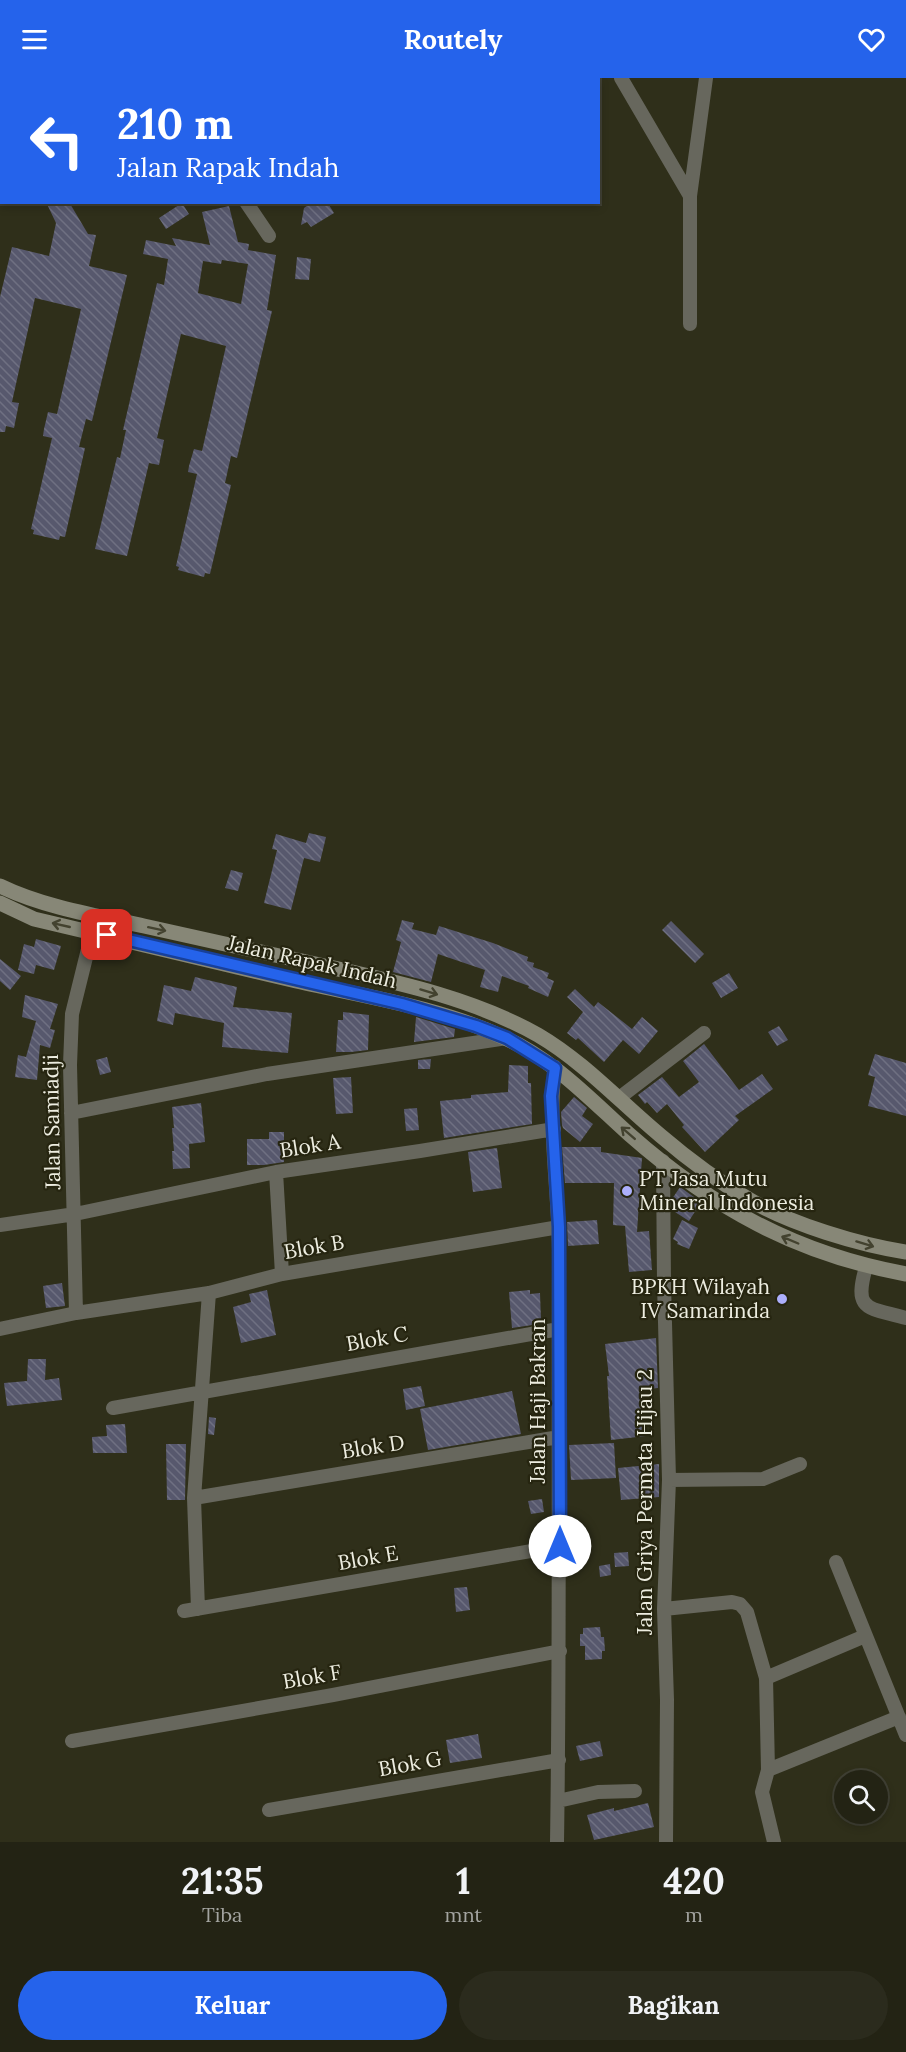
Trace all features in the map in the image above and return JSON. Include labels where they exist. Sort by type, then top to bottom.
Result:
[{"type":"main road","name":"Jalan Rapak Indah","points":[[0,886],[14,893],[83,913],[400,983],[480,1008],[538,1035],[563,1052],[711,1176],[744,1197],[790,1219],[836,1235],[880,1248],[906,1252]]},
{"type":"main road","name":"Jalan Rapak Indah","points":[[0,903],[34,919],[402,1004],[476,1026],[507,1038],[555,1068],[663,1161],[707,1195],[741,1216],[772,1233],[827,1255],[866,1267],[906,1274]]},
{"type":"main road","points":[[827,1255],[836,1235]]},
{"type":"street","points":[[621,78],[690,196]]},
{"type":"street","points":[[690,324],[690,196],[706,78]]},
{"type":"street","points":[[247,204],[269,236]]},
{"type":"street","name":"Jalan Samiadji","points":[[76,1313],[71,1113],[72,1014],[92,933]]},
{"type":"street","points":[[619,1098],[704,1033]]},
{"type":"street","points":[[71,1113],[267,1074],[507,1038]]},
{"type":"street","name":"Jalan Haji Bakran","points":[[555,1068],[551,1096],[559,1227],[560,1651],[557,1842]]},
{"type":"street","name":"Blok A","points":[[0,1225],[75,1214],[276,1172],[554,1129]]},
{"type":"street","name":"Jalan Griya Permata Hijau 2","points":[[663,1161],[669,1480],[664,1609],[667,1700],[666,1842]]},
{"type":"street","points":[[276,1172],[282,1274]]},
{"type":"street","name":"Blok B","points":[[0,1329],[76,1313],[209,1293],[282,1274],[559,1227]]},
{"type":"street","points":[[866,1267],[860,1288],[864,1302],[869,1307],[906,1318]]},
{"type":"street","points":[[194,1498],[209,1293]]},
{"type":"street","name":"Blok C","points":[[113,1408],[559,1329]]},
{"type":"street","name":"Blok D","points":[[194,1498],[559,1437]]},
{"type":"street","points":[[669,1480],[763,1479],[800,1464]]},
{"type":"street","name":"Blok E","points":[[194,1498],[191,1610],[560,1546]]},
{"type":"street","points":[[836,1562],[906,1735]]},
{"type":"street","points":[[664,1609],[732,1602],[740,1604],[747,1612],[766,1678],[768,1770],[762,1792],[774,1842]]},
{"type":"street","points":[[766,1678],[865,1636]]},
{"type":"street","name":"Blok F","points":[[72,1741],[322,1697],[560,1651]]},
{"type":"street","points":[[768,1770],[899,1717]]},
{"type":"street","name":"Blok G","points":[[269,1810],[559,1760]]},
{"type":"street","points":[[558,1801],[598,1792],[635,1791]]},
{"type":"building","points":[[47,204],[70,204],[88,234],[96,235],[89,266],[127,275],[92,421],[86,419],[79,447],[85,448],[65,537],[60,536],[59,540],[33,534],[34,530],[31,529],[52,438],[43,436],[44,429],[48,412],[57,414],[81,309],[35,298],[12,402],[19,403],[14,428],[6,426],[5,432],[0,432],[0,297],[12,247],[49,256],[56,223]]},
{"type":"building","points":[[180,204],[189,214],[166,229],[159,218]]},
{"type":"building","points":[[309,204],[328,204],[334,213],[311,227],[307,222],[301,225],[304,208]]},
{"type":"building","points":[[229,206],[238,242],[249,244],[248,250],[276,255],[267,310],[272,311],[237,458],[231,456],[225,483],[231,485],[210,574],[205,573],[204,577],[178,570],[179,567],[176,566],[197,474],[188,472],[189,466],[194,449],[202,451],[226,346],[181,334],[157,438],[164,440],[159,465],[149,463],[127,556],[95,549],[117,457],[120,458],[126,430],[123,430],[157,283],[164,285],[168,259],[143,254],[146,240],[176,246],[172,238],[210,245],[202,212]],"holes":[[[222,260],[248,264],[241,304],[198,293],[203,261],[221,264]]]},
{"type":"building","points":[[297,257],[311,259],[309,280],[295,279]]},
{"type":"building","points":[[309,833],[326,837],[320,862],[304,858],[291,910],[264,903],[277,850],[272,849],[276,834],[306,843]]},
{"type":"building","points":[[231,870],[243,873],[238,891],[225,888]]},
{"type":"building","points":[[402,920],[414,923],[412,929],[436,935],[439,926],[528,957],[527,961],[534,963],[533,967],[549,973],[547,978],[554,981],[548,997],[528,988],[529,986],[502,976],[498,992],[480,987],[485,970],[438,954],[431,982],[393,972],[401,942],[396,940]]},
{"type":"building","points":[[671,921],[704,954],[695,963],[662,930]]},
{"type":"building","points":[[36,939],[61,946],[54,970],[36,965],[34,974],[18,970],[24,944],[34,947]]},
{"type":"building","points":[[0,959],[21,976],[10,990],[0,981]]},
{"type":"building","points":[[729,973],[738,988],[721,998],[712,983]]},
{"type":"building","points":[[195,977],[237,987],[233,1007],[292,1013],[288,1053],[222,1047],[224,1023],[175,1013],[173,1025],[157,1021],[164,985],[191,991]]},
{"type":"building","points":[[575,989],[594,1007],[598,1002],[632,1029],[642,1017],[658,1031],[639,1054],[623,1040],[604,1062],[578,1038],[576,1040],[567,1033],[583,1012],[567,997]]},
{"type":"building","points":[[25,995],[58,1004],[50,1029],[55,1030],[50,1048],[40,1045],[37,1080],[15,1077],[18,1055],[26,1057],[36,1021],[22,1017]]},
{"type":"building","points":[[343,1012],[369,1015],[368,1050],[336,1052],[338,1020],[343,1020]]},
{"type":"building","points":[[416,1017],[455,1029],[454,1037],[414,1042]]},
{"type":"building","points":[[779,1026],[788,1040],[777,1046],[768,1032]]},
{"type":"building","points":[[704,1044],[739,1090],[762,1074],[773,1089],[735,1116],[739,1120],[705,1152],[682,1127],[684,1125],[667,1104],[657,1113],[638,1095],[662,1077],[679,1097],[699,1082],[683,1061]]},
{"type":"building","points":[[875,1054],[906,1063],[906,1116],[868,1106],[875,1077],[868,1075]]},
{"type":"building","points":[[107,1057],[111,1072],[100,1075],[96,1060]]},
{"type":"building","points":[[431,1059],[430,1069],[418,1069],[418,1060]]},
{"type":"building","points":[[509,1065],[528,1066],[528,1083],[531,1083],[532,1124],[444,1138],[440,1101],[471,1098],[471,1095],[508,1092]]},
{"type":"building","points":[[351,1077],[353,1113],[336,1114],[333,1078]]},
{"type":"building","points":[[574,1097],[587,1108],[582,1116],[593,1124],[580,1142],[562,1125],[561,1112]]},
{"type":"building","points":[[201,1103],[205,1142],[189,1144],[190,1168],[173,1169],[172,1107]]},
{"type":"building","points":[[417,1108],[419,1130],[406,1131],[404,1109]]},
{"type":"building","points":[[269,1132],[284,1132],[284,1162],[247,1165],[247,1139],[269,1139]]},
{"type":"building","points":[[562,1147],[601,1147],[601,1152],[642,1158],[637,1232],[649,1231],[652,1270],[629,1272],[625,1226],[613,1225],[614,1183],[565,1183]]},
{"type":"building","points":[[497,1148],[502,1188],[473,1192],[468,1152]]},
{"type":"building","points":[[680,1187],[701,1202],[689,1221],[672,1210],[672,1199]]},
{"type":"building","points":[[597,1220],[599,1244],[568,1246],[567,1222]]},
{"type":"building","points":[[682,1220],[698,1228],[689,1249],[677,1244],[678,1242],[673,1239]]},
{"type":"building","points":[[62,1283],[65,1306],[46,1308],[43,1286]]},
{"type":"building","points":[[267,1290],[276,1335],[241,1343],[233,1307],[251,1302],[249,1294]]},
{"type":"building","points":[[530,1290],[530,1294],[540,1293],[541,1320],[532,1321],[532,1325],[512,1328],[509,1292]]},
{"type":"building","points":[[656,1338],[658,1388],[641,1390],[646,1436],[611,1440],[607,1376],[609,1376],[605,1344]]},
{"type":"building","points":[[28,1359],[46,1359],[45,1380],[59,1378],[62,1400],[7,1406],[4,1383],[27,1381]]},
{"type":"building","points":[[421,1386],[425,1406],[406,1410],[403,1389]]},
{"type":"building","points":[[512,1391],[521,1434],[428,1450],[420,1409]]},
{"type":"building","points":[[209,1417],[216,1418],[214,1435],[208,1434]]},
{"type":"building","points":[[125,1424],[127,1453],[93,1453],[92,1437],[107,1436],[106,1425]]},
{"type":"building","points":[[614,1443],[616,1478],[571,1480],[569,1445]]},
{"type":"building","points":[[166,1444],[186,1444],[185,1500],[167,1500]]},
{"type":"building","points":[[659,1464],[659,1497],[621,1500],[618,1468]]},
{"type":"building","points":[[542,1499],[544,1512],[531,1514],[528,1501]]},
{"type":"building","points":[[628,1552],[629,1566],[615,1567],[614,1553]]},
{"type":"building","points":[[610,1564],[611,1575],[600,1577],[599,1566]]},
{"type":"building","points":[[467,1587],[470,1610],[456,1612],[454,1588]]},
{"type":"building","points":[[600,1627],[601,1637],[604,1637],[605,1651],[602,1651],[602,1659],[585,1660],[585,1646],[580,1646],[580,1634],[583,1634],[583,1628]]},
{"type":"building","points":[[478,1734],[482,1758],[450,1763],[446,1740]]},
{"type":"building","points":[[600,1741],[603,1756],[580,1761],[576,1746]]},
{"type":"building","points":[[648,1803],[654,1827],[594,1840],[587,1815]]},
{"type":"place","name":"PT Jasa Mutu Mineral Indonesia","points":[[627,1191]]},
{"type":"place","name":"BPKH Wilayah IV Samarinda","points":[[782,1299]]},
{"type":"route","points":[[107,935],[402,1004],[476,1026],[507,1038],[555,1068],[551,1096],[559,1227],[560,1546]]}]
